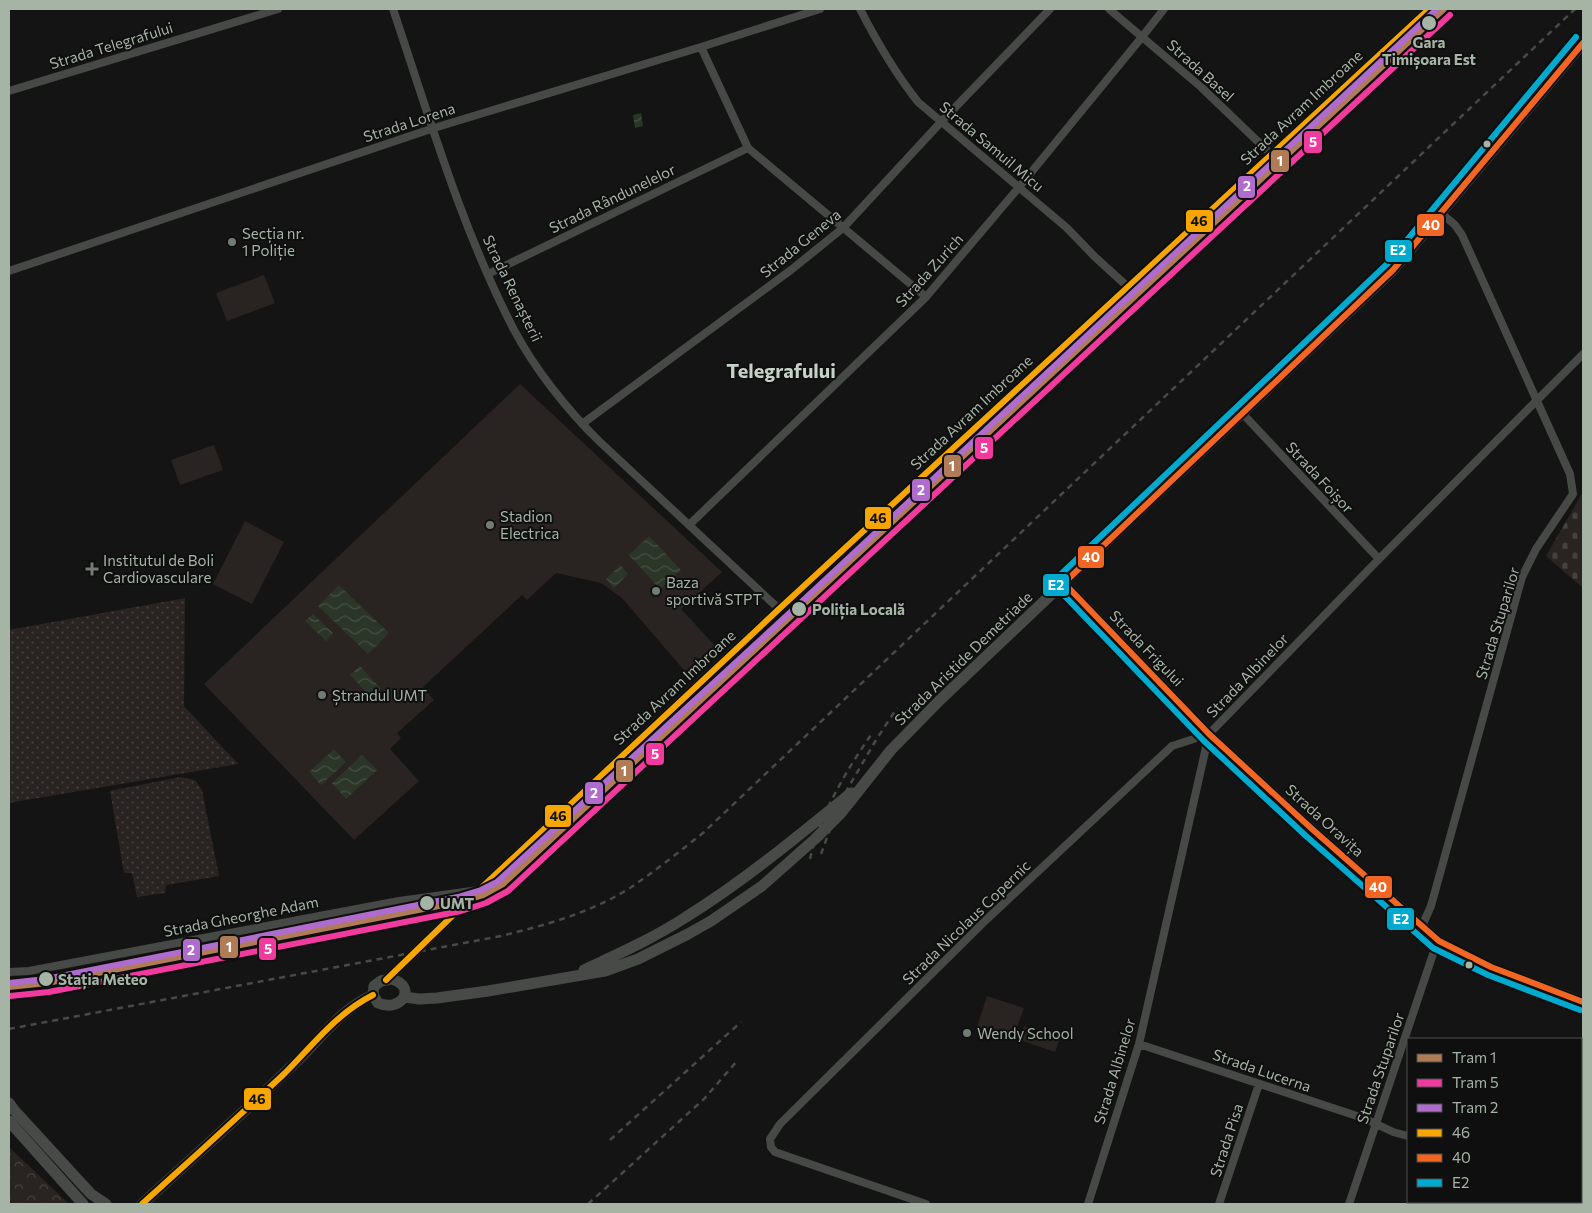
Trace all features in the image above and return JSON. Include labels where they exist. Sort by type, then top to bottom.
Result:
[{"type":"main road","name":"Strada Aristide Demetriade","points":[[404,997],[419,999],[437,998],[497,990],[605,971],[638,959],[678,940],[762,886],[816,839],[841,813],[910,730],[1393,270],[1583,43]]},
{"type":"main road","name":"Strada Aristide Demetriade","points":[[571,976],[680,921],[705,905],[779,850],[866,781]]},
{"type":"main road","points":[[386,980],[401,983],[405,989],[404,997],[399,1004],[389,1006],[378,1003],[372,995],[374,986],[386,980]]},
{"type":"main road","points":[[142,1204],[294,1065],[348,1011],[372,995]]},
{"type":"main road","points":[[9,1103],[91,1194],[106,1204]]},
{"type":"main road","points":[[9,1121],[83,1204]]},
{"type":"street","name":"Strada Telegrafului","points":[[9,91],[278,9]]},
{"type":"street","name":"Strada Renașterii","points":[[394,9],[459,203],[488,274],[519,337],[540,370],[582,424],[779,609]]},
{"type":"street","name":"Strada Lorena","points":[[9,271],[434,128],[820,9]]},
{"type":"street","name":"Strada Samuil Micu","points":[[860,9],[881,49],[918,102],[1020,186],[1128,287]]},
{"type":"street","name":"Strada Geneva","points":[[582,424],[791,270],[843,228],[941,122],[1050,9]]},
{"type":"street","name":"Strada Basel","points":[[1109,9],[1201,87],[1272,155]]},
{"type":"street","name":"Strada Zurich","points":[[688,525],[926,297],[1020,186],[1164,9]]},
{"type":"street","name":"Strada Avram Imbroane","points":[[386,980],[479,890],[779,609],[1429,9]]},
{"type":"street","points":[[701,47],[748,148],[926,297]]},
{"type":"street","name":"Strada Rândunelelor","points":[[488,274],[748,148]]},
{"type":"street","name":"Strada Stuparilor","points":[[1422,926],[1431,906],[1522,577],[1536,549],[1572,494],[1570,474],[1462,235],[1455,225],[1440,213]]},
{"type":"street","name":"Strada Albinelor","points":[[1088,1204],[1139,1044],[1208,734],[1583,354]]},
{"type":"street","name":"Strada Foișor","points":[[1242,413],[1379,559]]},
{"type":"street","name":"Strada Frigului","points":[[1064,583],[1208,734]]},
{"type":"street","name":"Strada Oravița","points":[[1208,734],[1438,941],[1484,964],[1583,1002]]},
{"type":"street","name":"Strada Nicolaus Copernic","points":[[926,1204],[775,1152],[770,1147],[770,1139],[780,1124],[986,920],[1172,746],[1208,734]]},
{"type":"street","name":"Strada Gheorghe Adam","points":[[9,972],[28,971],[399,901],[479,890]]},
{"type":"street","name":"Strada Stuparilor","points":[[1349,1204],[1438,941]]},
{"type":"street","points":[[401,983],[404,962]]},
{"type":"street","name":"Strada Lucerna","points":[[1139,1044],[1366,1119],[1407,1136]]},
{"type":"street","name":"Strada Pisa","points":[[1219,1204],[1259,1084]]},
{"type":"green space","points":[[264,275],[275,303],[227,321],[216,293]]},
{"type":"green space","points":[[520,384],[722,572],[681,609],[719,650],[689,676],[622,598],[601,583],[556,573],[527,600],[522,595],[423,687],[434,700],[397,733],[401,738],[390,749],[419,781],[354,840],[204,684]]},
{"type":"green space","points":[[214,445],[223,470],[180,485],[171,460]]},
{"type":"green space","points":[[1583,492],[1583,588],[1546,556]]},
{"type":"green space","points":[[245,521],[284,542],[252,604],[213,584]]},
{"type":"green space","points":[[185,598],[184,706],[238,764],[9,803],[9,630]]},
{"type":"green space","points":[[180,777],[195,780],[202,790],[219,876],[166,885],[165,893],[137,897],[132,873],[124,873],[110,791]]},
{"type":"green space","points":[[987,996],[1024,1008],[1013,1039],[977,1027]]},
{"type":"green space","points":[[1024,1026],[1060,1038],[1055,1052],[1020,1040]]},
{"type":"green space","points":[[9,1147],[69,1204],[9,1204]]},
{"type":"water","points":[[641,113],[643,126],[635,128],[633,115]]},
{"type":"water","points":[[649,536],[681,570],[660,589],[629,555]]},
{"type":"water","points":[[620,565],[628,574],[614,588],[606,579]]},
{"type":"water","points":[[339,585],[389,633],[368,654],[318,606]]},
{"type":"water","points":[[313,614],[333,633],[326,641],[305,621]]},
{"type":"water","points":[[360,666],[381,689],[372,698],[350,675]]},
{"type":"water","points":[[334,749],[346,762],[321,785],[309,772]]},
{"type":"water","points":[[362,755],[377,770],[346,799],[332,783]]},
{"type":"railway","points":[[9,1029],[501,936],[551,923],[615,897],[630,888],[703,833],[1575,9]]},
{"type":"railway","points":[[821,854],[841,800],[897,708]]},
{"type":"railway","points":[[810,859],[827,809],[873,732]]},
{"type":"railway","points":[[610,1140],[741,1022]]},
{"type":"railway","points":[[588,1204],[704,1099],[737,1061]]},
{"type":"tram line","name":"2","points":[[9,983],[46,979],[458,897],[481,890],[497,882],[795,608],[1437,9]]},
{"type":"tram line","name":"1","points":[[9,987],[47,983],[459,902],[483,895],[503,884],[1444,9]]},
{"type":"tram line","name":"5","points":[[10,996],[49,992],[461,911],[486,903],[508,891],[1450,15]]},
{"type":"transit line","name":"46","points":[[386,980],[479,890],[779,609],[1429,9]]},
{"type":"transit line","name":"E2","points":[[1576,37],[1387,264],[1058,577],[1055,583],[1058,589],[1203,740],[1306,836],[1433,948],[1488,975],[1580,1010]]},
{"type":"transit line","name":"40","points":[[1583,43],[1393,270],[1064,583],[1209,734],[1312,829],[1439,941],[1491,967],[1583,1002]]},
{"type":"transit line","name":"46","points":[[142,1204],[285,1073],[337,1020],[360,1002],[373,995]]},
{"type":"place","name":"Gara Timișoara Est","points":[[1429,23]]},
{"type":"place","name":"Secția nr. 1 Poliție","points":[[232,242]]},
{"type":"place","name":"Stadion Electrica","points":[[490,525]]},
{"type":"place","name":"Institutul de Boli Cardiovasculare","points":[[92,569]]},
{"type":"place","name":"Baza sportivă STPT","points":[[656,591]]},
{"type":"place","name":"Poliția Locală","points":[[799,609]]},
{"type":"place","name":"Ștrandul UMT","points":[[322,695]]},
{"type":"place","name":"UMT","points":[[427,903]]},
{"type":"place","name":"Stația Meteo","points":[[46,979]]},
{"type":"place","name":"Wendy School","points":[[967,1033]]},
{"type":"district","name":"Telegrafului","points":[[781,370]]}]
